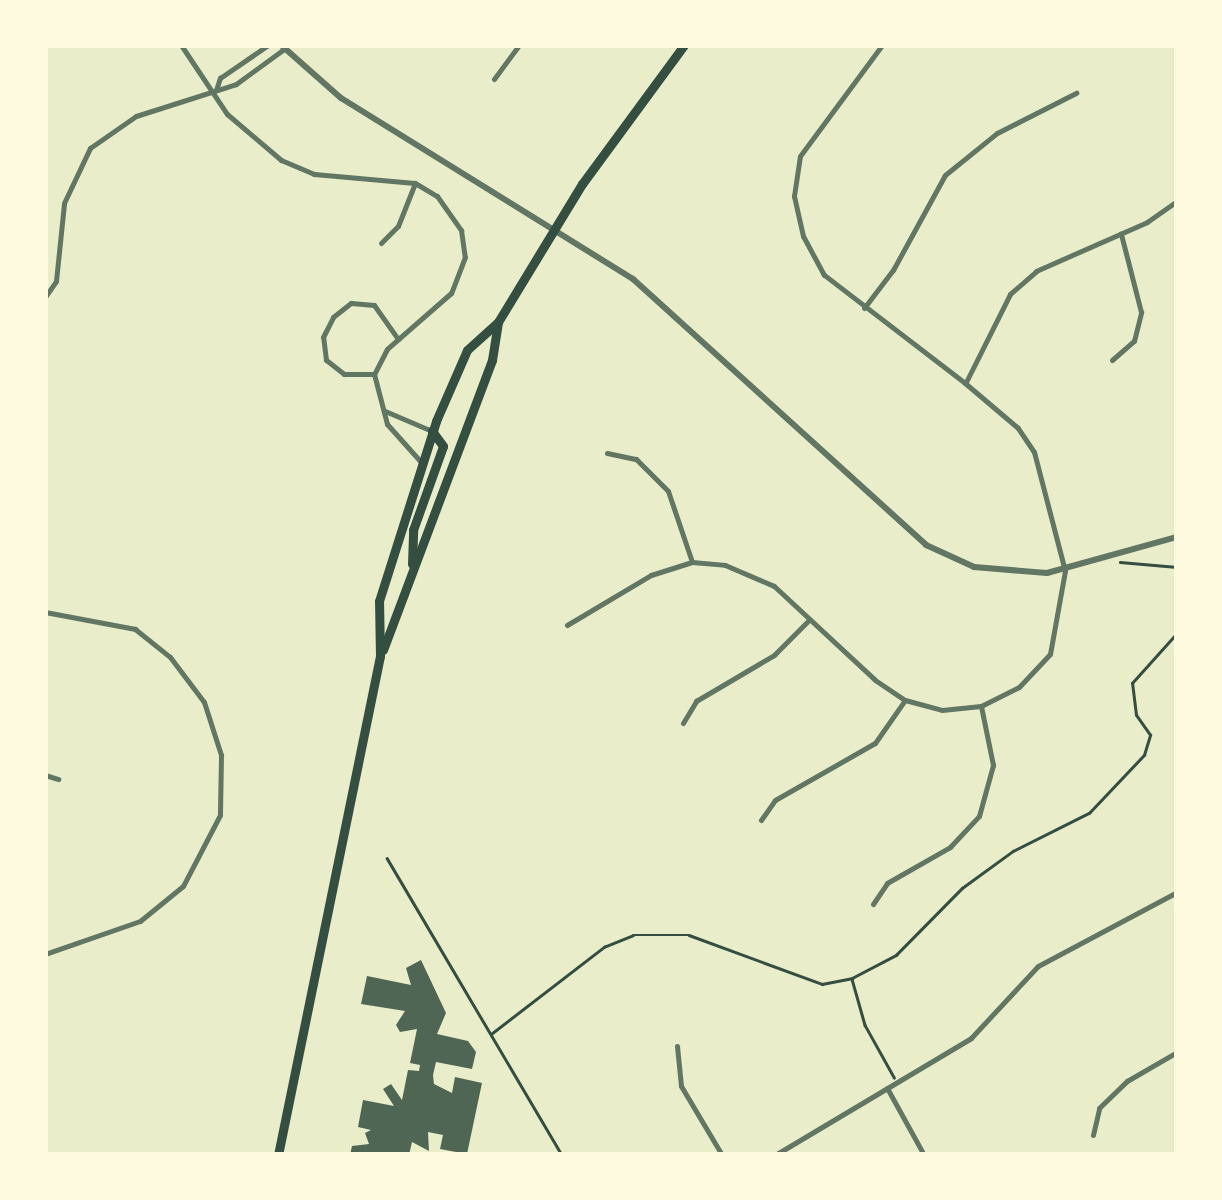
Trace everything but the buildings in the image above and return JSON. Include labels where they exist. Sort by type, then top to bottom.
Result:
[{"type":"main road","points":[[380,656],[379,601],[421,462],[467,350],[498,322],[554,227],[684,45]]},
{"type":"main road","points":[[278,1155],[380,656],[492,360],[498,322]]},
{"type":"main road","points":[[412,573],[412,530],[443,446],[432,431]]},
{"type":"street","points":[[181,45],[216,90],[227,114],[280,160],[314,174],[416,183],[451,212],[465,257],[451,293],[398,339],[374,374],[375,397],[385,412],[386,424],[421,462]]},
{"type":"street","points":[[216,90],[220,78],[268,45]]},
{"type":"street","points":[[494,79],[519,45]]},
{"type":"street","points":[[567,625],[651,575],[692,562],[752,574],[906,700],[942,710],[981,706],[1020,687],[1050,654],[1066,571],[1034,452],[1018,428],[824,275],[803,236],[794,196],[800,156],[812,133],[882,45]]},
{"type":"street","points":[[45,297],[56,282],[64,203],[90,148],[136,116],[236,84],[282,47],[341,98],[632,278],[926,545],[995,572],[1066,571],[1177,538]]},
{"type":"street","points":[[864,308],[893,270],[945,175],[997,133],[1076,94]]},
{"type":"street","points":[[381,243],[398,226],[416,183]]},
{"type":"street","points":[[965,384],[1010,294],[1062,255],[1121,234],[1177,200]]},
{"type":"street","points":[[1112,360],[1134,341],[1141,312],[1121,234]]},
{"type":"street","points":[[374,374],[344,374],[326,360],[323,337],[333,316],[351,303],[374,305],[398,339]]},
{"type":"street","points":[[385,412],[432,431]]},
{"type":"street","points":[[608,453],[636,460],[668,491],[692,562]]},
{"type":"street","points":[[45,612],[135,629],[170,657],[204,702],[221,754],[220,815],[184,886],[140,922],[45,954]]},
{"type":"street","points":[[683,722],[696,700],[774,655],[810,620]]},
{"type":"street","points":[[761,820],[775,800],[875,743],[906,700]]},
{"type":"street","points":[[872,904],[888,883],[950,847],[979,816],[992,764],[981,706]]},
{"type":"street","points":[[45,775],[58,779]]},
{"type":"street","points":[[775,1155],[971,1038],[1038,966],[1177,892]]},
{"type":"street","points":[[677,1046],[681,1086],[722,1155]]},
{"type":"street","points":[[1092,1135],[1100,1108],[1113,1095],[1177,1052]]},
{"type":"street","points":[[886,1088],[924,1155]]},
{"type":"path","points":[[1118,556],[1130,568],[1177,567]]},
{"type":"path","points":[[387,858],[562,1155]]},
{"type":"path","points":[[852,978],[865,1025],[898,1083]]}]
